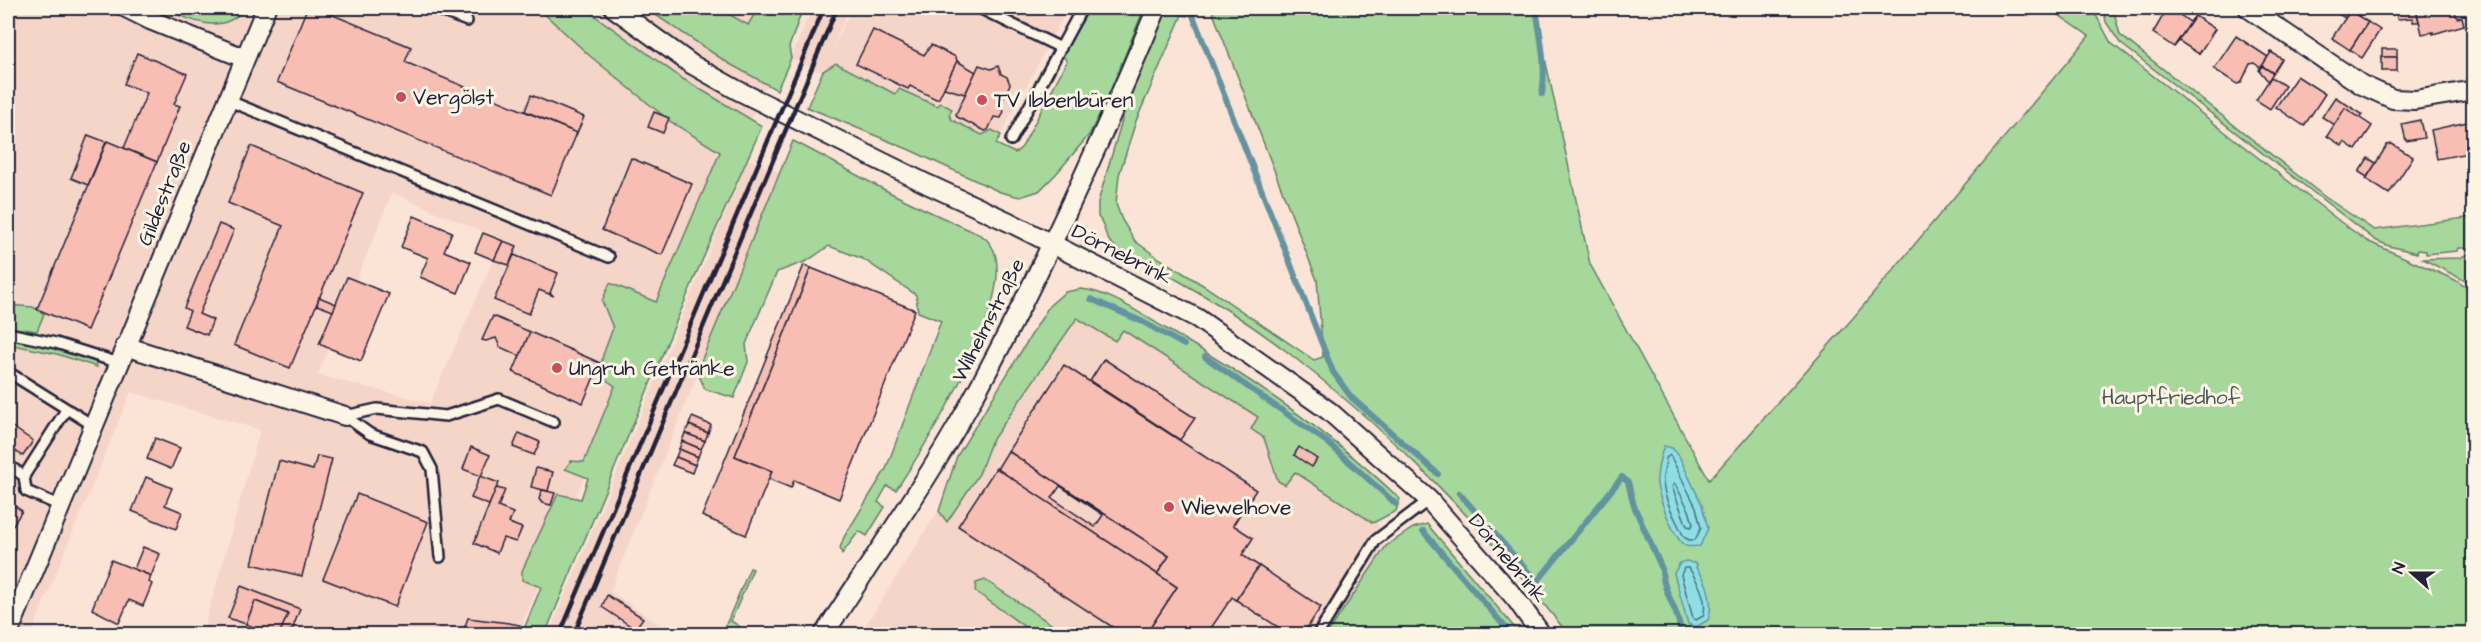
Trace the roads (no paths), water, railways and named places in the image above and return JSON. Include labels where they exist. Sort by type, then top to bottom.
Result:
[{"type":"street","points":[[126,8],[244,58]]},
{"type":"street","name":"Gildestraße","points":[[8,634],[226,100],[266,8]]},
{"type":"street","name":"Dörnebrink","points":[[614,8],[691,64],[737,90],[1051,243],[1197,318],[1329,411],[1429,500],[1516,599],[1541,634]]},
{"type":"street","name":"Wilhelmstraße","points":[[824,634],[967,410],[1106,129],[1157,8]]},
{"type":"street","points":[[2248,8],[2362,85],[2393,99],[2415,100],[2474,90]]},
{"type":"street","points":[[122,355],[345,416]]},
{"type":"lane","points":[[433,8],[467,21]]},
{"type":"lane","points":[[982,8],[1060,48]]},
{"type":"lane","points":[[1011,140],[1082,8]]},
{"type":"lane","points":[[226,100],[609,256]]},
{"type":"lane","points":[[8,333],[122,355]]},
{"type":"lane","points":[[8,372],[94,426]]},
{"type":"lane","points":[[345,416],[377,409],[446,417],[499,399],[554,422]]},
{"type":"lane","points":[[61,506],[26,491],[24,476],[66,410]]},
{"type":"lane","points":[[345,416],[370,434],[423,452],[432,469],[440,557]]},
{"type":"lane","points":[[8,465],[24,476]]},
{"type":"lane","points":[[1318,634],[1376,540],[1429,500]]},
{"type":"water","points":[[1664,446],[1672,448],[1679,456],[1702,505],[1708,528],[1700,546],[1686,546],[1682,542],[1671,526],[1662,504],[1657,478]]},
{"type":"water","points":[[1686,561],[1697,564],[1696,568],[1704,579],[1710,600],[1708,620],[1696,627],[1688,624],[1674,573],[1680,563]]},
{"type":"waterway","points":[[1190,8],[1333,372],[1351,397],[1438,474]]},
{"type":"waterway","points":[[1536,8],[1543,61],[1542,94]]},
{"type":"waterway","points":[[1091,299],[1143,322],[1184,345]]},
{"type":"waterway","points":[[1205,357],[1327,442],[1396,504]]},
{"type":"waterway","points":[[1459,493],[1537,582],[1622,477],[1628,482],[1634,506],[1662,569],[1665,586],[1678,617],[1681,634]]},
{"type":"waterway","points":[[1423,531],[1511,634]]},
{"type":"railway","points":[[560,634],[824,8]]},
{"type":"railway","points":[[574,634],[837,8]]},
{"type":"place","name":"Vergölst","points":[[401,97]]},
{"type":"place","name":"TV Ibbenbüren","points":[[982,100]]},
{"type":"place","name":"Ungruh Getränke","points":[[557,368]]},
{"type":"place","name":"Wiewelhove","points":[[1169,507]]},
{"type":"park label","name":"Hauptfriedhof","points":[[2171,397]]}]
